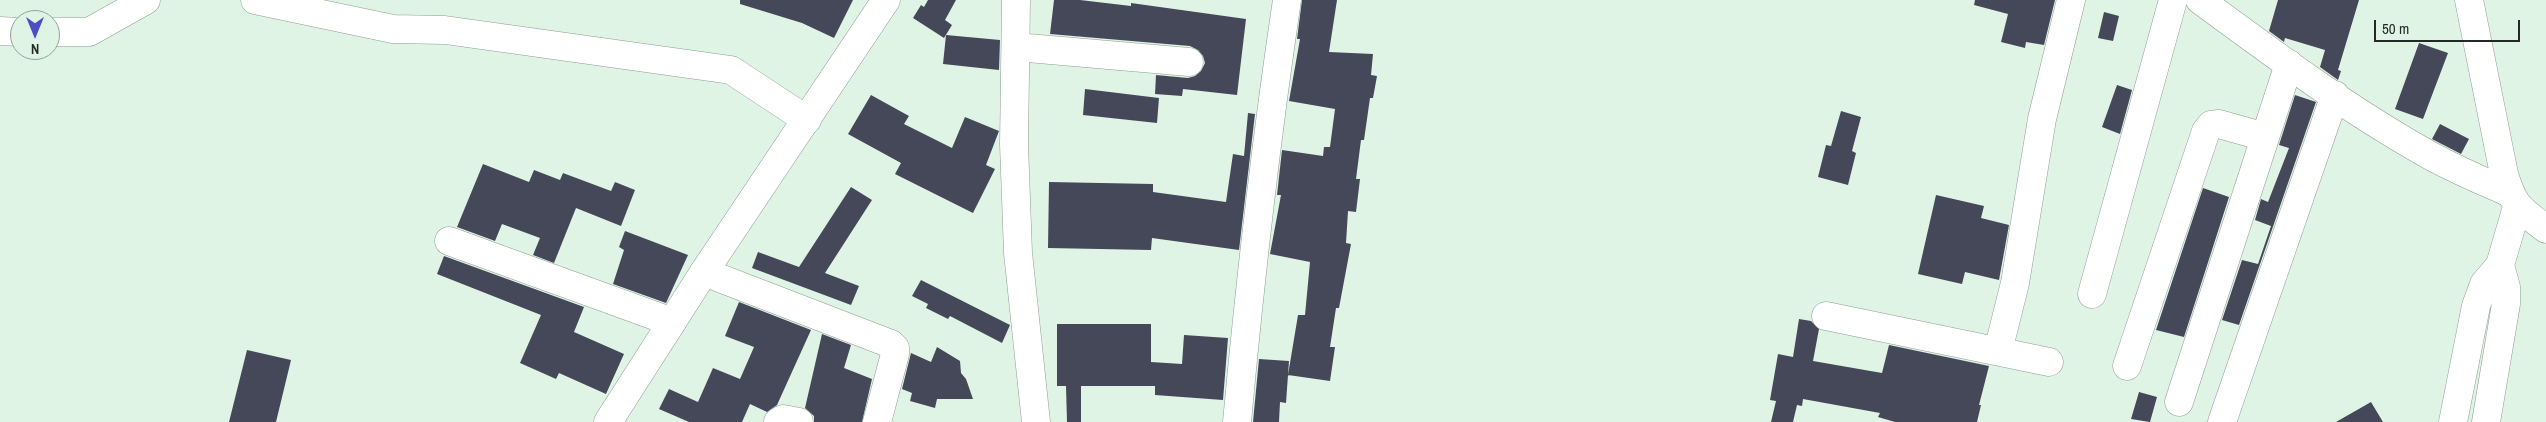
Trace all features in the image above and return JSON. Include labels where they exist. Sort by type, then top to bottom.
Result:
[{"type":"street","points":[[60,32],[89,32],[146,0]]},
{"type":"street","points":[[255,0],[393,29],[446,30],[731,70],[807,120]]},
{"type":"street","points":[[608,422],[704,272],[886,0]]},
{"type":"street","points":[[1016,0],[1014,144],[1018,253],[1036,422]]},
{"type":"street","points":[[1237,422],[1248,307],[1275,79],[1287,0]]},
{"type":"street","points":[[1998,351],[2015,283],[2042,119],[2071,0]]},
{"type":"street","points":[[2092,294],[2172,0]]},
{"type":"street","points":[[2201,0],[2289,64],[2422,151],[2514,200],[2546,229]]},
{"type":"street","points":[[2469,0],[2514,200],[2500,265],[2506,287],[2506,304],[2486,422]]},
{"type":"street","points":[[1016,47],[1189,62]]},
{"type":"street","points":[[2179,402],[2289,64]]},
{"type":"street","points":[[2222,422],[2335,95]]},
{"type":"street","points":[[2127,366],[2206,131],[2211,125],[2219,124],[2265,137]]},
{"type":"street","points":[[449,241],[672,322]]},
{"type":"street","points":[[2453,422],[2476,306],[2484,284],[2500,265]]},
{"type":"street","points":[[704,272],[890,344],[895,348],[877,422]]},
{"type":"street","points":[[1826,316],[2049,362]]},
{"type":"street","points":[[778,422],[783,419],[799,422]]},
{"type":"building","points":[[740,0],[853,0],[834,38],[802,23],[740,4]]},
{"type":"building","points":[[928,0],[956,0],[945,20],[952,25],[944,38],[913,18],[921,5],[924,7]]},
{"type":"building","points":[[1054,0],[1080,0],[1131,6],[1131,3],[1246,19],[1237,95],[1183,89],[1182,96],[1155,94],[1156,75],[1188,78],[1195,76],[1201,71],[1205,63],[1203,56],[1198,50],[1190,46],[1050,34]]},
{"type":"building","points":[[1302,0],[1337,0],[1329,52],[1373,54],[1371,75],[1377,76],[1373,98],[1370,98],[1364,140],[1361,140],[1356,179],[1360,179],[1356,212],[1348,211],[1346,243],[1351,244],[1339,308],[1336,308],[1330,347],[1335,347],[1330,381],[1288,375],[1298,315],[1305,315],[1310,262],[1270,254],[1281,195],[1277,195],[1282,150],[1323,156],[1324,147],[1330,147],[1335,109],[1289,101],[1300,39],[1297,39]]},
{"type":"building","points":[[1975,0],[2055,0],[2044,45],[2026,42],[2025,48],[2001,42],[2008,14],[1974,5]]},
{"type":"building","points":[[2278,0],[2359,0],[2338,70],[2341,71],[2338,80],[2320,67],[2325,50],[2285,38],[2284,42],[2269,31]]},
{"type":"building","points":[[2104,12],[2119,16],[2113,41],[2098,38]]},
{"type":"building","points":[[946,35],[1000,40],[999,70],[943,64]]},
{"type":"building","points":[[2419,43],[2448,53],[2423,119],[2395,109]]},
{"type":"building","points":[[2117,85],[2132,90],[2120,134],[2102,127]]},
{"type":"building","points":[[1085,89],[1159,98],[1157,123],[1083,115]]},
{"type":"building","points":[[871,95],[909,116],[904,124],[952,148],[965,117],[999,131],[986,165],[995,169],[973,213],[895,174],[901,163],[848,134]]},
{"type":"building","points":[[2295,95],[2316,102],[2239,325],[2222,320],[2242,260],[2258,264],[2271,226],[2255,220],[2261,199],[2268,202],[2289,148],[2279,145]]},
{"type":"building","points":[[1841,111],[1861,117],[1852,151],[1856,153],[1848,185],[1818,177],[1826,145],[1831,146]]},
{"type":"building","points":[[1248,113],[1255,114],[1239,250],[1152,238],[1151,250],[1048,248],[1049,182],[1153,184],[1153,192],[1226,202],[1233,154],[1244,156]]},
{"type":"building","points":[[2440,124],[2469,139],[2461,154],[2432,139]]},
{"type":"building","points":[[483,164],[529,182],[534,170],[560,180],[563,173],[611,191],[615,182],[635,190],[621,226],[576,208],[554,263],[533,255],[540,238],[502,224],[495,241],[457,227]]},
{"type":"building","points":[[851,187],[872,200],[825,273],[859,286],[851,305],[752,268],[758,252],[799,267]]},
{"type":"building","points":[[2203,188],[2229,197],[2184,337],[2156,330]]},
{"type":"building","points":[[1936,195],[1984,206],[1981,218],[2009,225],[1999,280],[1965,272],[1962,284],[1918,274]]},
{"type":"building","points":[[625,231],[688,255],[666,303],[613,284],[624,250],[619,247]]},
{"type":"building","points":[[444,256],[584,307],[574,332],[624,354],[606,394],[559,373],[556,379],[520,363],[541,315],[437,274]]},
{"type":"building","points":[[921,280],[1010,325],[1002,343],[950,316],[948,319],[926,308],[928,304],[912,296]]},
{"type":"building","points":[[739,302],[811,330],[777,405],[767,412],[750,404],[742,422],[689,422],[659,409],[669,389],[698,402],[713,368],[740,379],[754,347],[725,336]]},
{"type":"building","points":[[1799,319],[1811,321],[1819,329],[1813,361],[1882,373],[1889,345],[1989,366],[1979,405],[1981,405],[1977,422],[1895,422],[1878,417],[1880,413],[1803,399],[1802,406],[1797,405],[1793,422],[1771,422],[1776,401],[1770,400],[1778,354],[1793,357]]},
{"type":"building","points":[[1057,324],[1151,324],[1151,362],[1182,364],[1184,335],[1228,338],[1223,400],[1155,395],[1155,386],[1081,386],[1081,422],[1067,422],[1066,386],[1057,386]]},
{"type":"building","points":[[822,334],[851,345],[844,368],[872,379],[862,422],[814,422],[814,416],[805,408]]},
{"type":"building","points":[[937,347],[960,361],[961,373],[966,379],[973,399],[937,399],[935,408],[910,401],[912,393],[902,389],[911,353],[931,362]]},
{"type":"building","points":[[247,350],[291,360],[276,422],[229,422]]},
{"type":"building","points":[[1259,359],[1289,361],[1286,403],[1280,402],[1279,422],[1253,422]]},
{"type":"building","points":[[2139,392],[2157,397],[2150,422],[2131,419]]},
{"type":"building","points":[[2371,402],[2383,422],[2336,422]]}]
